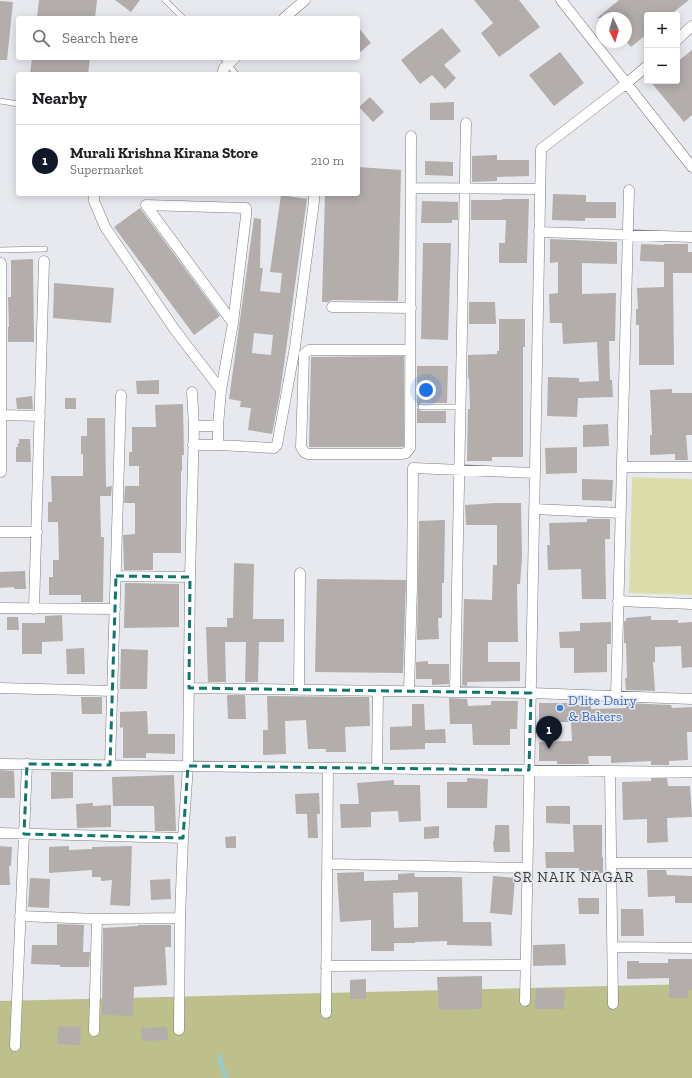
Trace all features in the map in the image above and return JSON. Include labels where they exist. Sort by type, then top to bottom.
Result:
[{"type":"street","points":[[286,16],[305,0]]},
{"type":"street","points":[[561,0],[692,167]]},
{"type":"street","points":[[680,37],[692,26]]},
{"type":"street","points":[[223,72],[229,60]]},
{"type":"street","points":[[525,1001],[541,149],[644,69]]},
{"type":"street","points":[[455,692],[466,123]]},
{"type":"street","points":[[410,350],[309,350],[304,354],[301,446],[304,452],[308,454],[401,454],[406,453],[410,448],[412,136]]},
{"type":"street","points":[[412,188],[540,189]]},
{"type":"street","points":[[616,697],[629,190]]},
{"type":"street","points":[[94,196],[94,201],[106,227],[175,330],[221,390]]},
{"type":"street","points":[[193,445],[274,448],[277,445],[295,347],[314,196]]},
{"type":"street","points":[[218,445],[221,390],[233,323],[246,208],[146,205],[233,323]]},
{"type":"street","points":[[539,232],[692,237]]},
{"type":"street","points":[[34,608],[44,261]]},
{"type":"street","points":[[0,472],[1,263]]},
{"type":"street","points":[[332,307],[411,308]]},
{"type":"street","points":[[180,1030],[180,918],[183,838],[188,766],[190,578],[194,426],[192,392]]},
{"type":"street","points":[[110,765],[120,395]]},
{"type":"street","points":[[1,415],[40,416]]},
{"type":"street","points":[[194,426],[218,426]]},
{"type":"street","points":[[622,467],[692,468]]},
{"type":"street","points":[[409,691],[412,587],[412,468],[535,472]]},
{"type":"street","points":[[534,508],[620,513]]},
{"type":"street","points":[[0,532],[37,532]]},
{"type":"street","points":[[299,689],[300,573]]},
{"type":"street","points":[[116,576],[190,578]]},
{"type":"street","points":[[618,601],[692,604]]},
{"type":"street","points":[[0,608],[115,609]]},
{"type":"street","points":[[0,688],[113,691]]},
{"type":"street","points":[[189,688],[530,693],[616,697],[692,698]]},
{"type":"street","points":[[377,768],[378,691]]},
{"type":"street","points":[[0,764],[692,772]]},
{"type":"street","points":[[15,1046],[27,764]]},
{"type":"street","points":[[326,1013],[328,768]]},
{"type":"street","points":[[610,771],[613,1004]]},
{"type":"street","points":[[0,833],[183,838]]},
{"type":"street","points":[[612,864],[692,863]]},
{"type":"street","points":[[327,864],[527,868]]},
{"type":"street","points":[[20,916],[97,919],[180,918]]},
{"type":"street","points":[[94,1031],[97,919]]},
{"type":"street","points":[[613,947],[692,948]]},
{"type":"street","points":[[326,966],[525,965]]},
{"type":"lane","points":[[165,0],[181,16]]},
{"type":"lane","points":[[229,60],[235,72]]},
{"type":"lane","points":[[0,101],[16,104]]},
{"type":"lane","points":[[0,250],[45,249]]},
{"type":"lane","points":[[421,407],[461,407]]},
{"type":"highlighted area","points":[[116,576],[190,577],[189,688],[531,693],[529,770],[188,766],[183,838],[24,834],[27,764],[110,765]]},
{"type":"green space","points":[[632,477],[692,479],[692,595],[629,593]]},
{"type":"green space","points":[[692,984],[692,1078],[0,1078],[0,1001]]},
{"type":"building","points":[[39,0],[97,0],[95,16],[37,16]]},
{"type":"building","points":[[115,0],[140,0],[131,12]]},
{"type":"building","points":[[474,0],[519,0],[540,27],[499,57],[481,33],[493,23]]},
{"type":"building","points":[[619,0],[689,0],[674,12],[644,12],[644,36],[632,46],[632,12],[604,12]]},
{"type":"building","points":[[0,1],[13,2],[7,60],[0,60]]},
{"type":"building","points":[[442,28],[461,51],[444,65],[456,78],[445,89],[432,75],[420,84],[401,60]]},
{"type":"building","points":[[360,29],[371,43],[360,52]]},
{"type":"building","points":[[692,50],[692,115],[684,122],[652,84],[680,84],[680,60]]},
{"type":"building","points":[[560,52],[584,83],[554,106],[529,75]]},
{"type":"building","points":[[32,60],[90,60],[88,72],[30,72]]},
{"type":"building","points":[[370,97],[384,112],[373,122],[360,108],[360,106]]},
{"type":"building","points":[[454,102],[454,120],[430,120],[430,103]]},
{"type":"building","points":[[497,155],[497,160],[529,160],[529,176],[497,177],[497,181],[472,182],[472,156]]},
{"type":"building","points":[[425,161],[453,162],[453,176],[425,175]]},
{"type":"building","points":[[360,167],[401,170],[398,301],[332,300],[322,302],[325,196],[360,196]]},
{"type":"building","points":[[553,194],[586,195],[586,202],[616,202],[616,218],[585,218],[585,221],[552,220]]},
{"type":"building","points":[[281,196],[307,199],[280,393],[272,434],[248,430],[251,408],[240,407],[241,401],[229,399],[254,218],[261,219],[260,268],[263,268],[260,291],[280,293],[282,273],[270,272]],"holes":[[[254,333],[273,335],[271,355],[252,353]]]},
{"type":"building","points":[[529,199],[527,263],[499,263],[499,243],[505,243],[506,220],[471,220],[471,200]]},
{"type":"building","points":[[422,201],[458,202],[458,220],[452,220],[452,223],[421,223]]},
{"type":"building","points":[[140,208],[220,316],[194,335],[114,227]]},
{"type":"building","points":[[550,239],[617,242],[617,264],[582,263],[582,294],[616,293],[615,341],[609,341],[610,380],[612,380],[613,397],[578,398],[577,417],[547,416],[548,377],[579,378],[579,382],[599,381],[597,342],[563,344],[562,323],[550,323],[549,294],[558,293],[558,262],[550,263]]},
{"type":"building","points":[[423,243],[451,243],[448,340],[421,339]]},
{"type":"building","points":[[641,244],[688,244],[688,252],[692,252],[692,273],[673,273],[674,365],[639,365],[639,325],[636,325],[636,309],[638,309],[637,288],[664,287],[664,262],[640,261]]},
{"type":"building","points":[[33,259],[34,342],[8,342],[8,297],[11,297],[11,260]]},
{"type":"building","points":[[54,283],[114,288],[111,323],[53,318]]},
{"type":"building","points":[[469,302],[495,302],[496,324],[469,324]]},
{"type":"building","points":[[499,319],[525,319],[525,347],[523,347],[523,457],[492,457],[492,461],[467,461],[468,409],[470,409],[468,355],[497,354],[497,351],[499,351]]},
{"type":"building","points":[[404,356],[404,446],[309,447],[311,357]]},
{"type":"building","points":[[417,366],[448,366],[447,403],[421,403],[417,407]]},
{"type":"building","points":[[159,380],[159,394],[137,394],[136,381]]},
{"type":"building","points":[[672,389],[672,393],[692,393],[692,435],[686,435],[688,460],[675,460],[675,454],[650,455],[650,435],[652,435],[650,390]]},
{"type":"building","points":[[32,396],[33,409],[17,409],[16,398]]},
{"type":"building","points":[[65,398],[76,398],[76,409],[65,409]]},
{"type":"building","points":[[183,404],[184,455],[182,455],[181,471],[181,553],[153,553],[153,570],[124,570],[123,535],[135,534],[135,503],[124,503],[125,486],[139,486],[139,466],[129,466],[129,452],[132,452],[132,427],[156,427],[155,405]]},
{"type":"building","points":[[417,407],[421,411],[446,411],[446,423],[417,423]]},
{"type":"building","points":[[87,418],[105,418],[106,487],[112,486],[111,496],[100,496],[101,537],[104,537],[103,602],[81,602],[81,595],[49,595],[49,577],[53,577],[53,560],[59,560],[58,522],[48,522],[48,502],[52,502],[51,476],[83,476],[81,436],[87,436]]},
{"type":"building","points":[[608,424],[609,446],[583,447],[583,425]]},
{"type":"building","points":[[19,439],[30,439],[31,462],[16,462],[16,447],[18,447],[17,443],[19,444]]},
{"type":"building","points":[[577,447],[577,473],[546,474],[545,448]]},
{"type":"building","points":[[582,479],[613,480],[612,501],[582,500]]},
{"type":"building","points":[[521,503],[522,557],[520,584],[517,584],[518,642],[488,642],[488,662],[520,662],[520,681],[467,682],[467,686],[462,685],[464,599],[492,600],[493,565],[497,565],[497,525],[466,525],[465,505]]},
{"type":"building","points":[[587,519],[610,519],[610,539],[605,539],[606,599],[582,599],[581,569],[548,570],[547,545],[550,545],[549,523],[587,522]]},
{"type":"building","points":[[445,520],[444,583],[442,583],[442,618],[438,618],[439,639],[417,640],[419,521]]},
{"type":"building","points":[[234,563],[254,564],[253,619],[284,619],[284,642],[259,642],[258,682],[245,682],[246,642],[225,642],[226,682],[208,682],[206,627],[227,627],[227,618],[233,618]]},
{"type":"building","points":[[25,571],[26,589],[14,589],[14,587],[0,588],[0,572]]},
{"type":"building","points":[[317,579],[406,580],[403,673],[315,672]]},
{"type":"building","points":[[125,583],[179,584],[179,627],[124,628]]},
{"type":"building","points":[[62,615],[63,641],[42,642],[42,654],[22,654],[22,623],[45,623],[45,616]]},
{"type":"building","points":[[651,616],[651,620],[678,620],[678,623],[692,622],[692,667],[682,668],[681,646],[655,647],[655,662],[653,662],[655,691],[626,690],[626,643],[624,643],[624,621],[626,621],[626,618]]},
{"type":"building","points":[[7,617],[18,617],[19,630],[7,630]]},
{"type":"building","points":[[611,622],[611,644],[607,644],[607,672],[574,673],[574,648],[560,648],[559,632],[580,631],[580,623]]},
{"type":"building","points":[[84,648],[85,674],[67,674],[66,649]]},
{"type":"building","points":[[121,649],[148,650],[147,689],[120,689]]},
{"type":"building","points":[[428,661],[428,664],[449,664],[449,684],[432,685],[432,679],[416,679],[416,662]]},
{"type":"building","points":[[227,695],[245,695],[246,719],[228,719]]},
{"type":"building","points":[[267,696],[369,697],[370,726],[345,727],[346,752],[326,752],[326,749],[308,749],[306,720],[285,721],[286,754],[263,755],[263,730],[268,730]]},
{"type":"building","points":[[81,697],[102,697],[102,714],[82,714]]},
{"type":"building","points":[[449,698],[467,699],[468,706],[491,705],[491,701],[518,701],[517,729],[510,729],[510,745],[473,745],[472,724],[450,724]]},
{"type":"building","points":[[539,703],[591,705],[591,709],[626,708],[626,703],[671,705],[672,708],[692,707],[692,732],[687,732],[688,760],[669,761],[669,765],[651,765],[651,761],[611,763],[611,756],[588,756],[589,764],[557,764],[557,761],[539,761],[539,742],[572,741],[571,722],[539,722]]},
{"type":"building","points":[[412,704],[424,704],[425,730],[445,729],[446,743],[425,743],[425,749],[390,750],[390,727],[412,726]]},
{"type":"building","points":[[147,711],[148,734],[175,734],[175,754],[146,753],[146,758],[123,758],[123,727],[120,728],[120,712]]},
{"type":"building","points":[[0,770],[14,771],[15,798],[0,798]]},
{"type":"building","points":[[51,772],[73,772],[73,798],[51,799]]},
{"type":"building","points":[[174,775],[176,831],[155,831],[154,806],[113,806],[112,777]]},
{"type":"building","points":[[467,778],[488,779],[487,808],[447,808],[447,782],[467,782]]},
{"type":"building","points":[[651,778],[667,778],[668,786],[690,786],[692,817],[667,818],[668,842],[647,843],[647,819],[623,820],[622,782],[651,781]]},
{"type":"building","points":[[394,780],[394,785],[420,785],[421,821],[399,822],[398,811],[371,812],[371,827],[341,828],[340,804],[359,804],[357,783]]},
{"type":"building","points":[[319,793],[320,814],[317,814],[318,838],[308,838],[307,814],[296,814],[295,794]]},
{"type":"building","points":[[93,803],[93,806],[111,805],[111,827],[77,828],[76,804]]},
{"type":"building","points":[[546,806],[570,806],[570,824],[546,823]]},
{"type":"building","points":[[495,825],[509,825],[510,852],[494,852],[493,841]]},
{"type":"building","points":[[573,825],[602,825],[603,873],[579,874],[579,868],[546,868],[545,852],[574,852]]},
{"type":"building","points":[[439,826],[439,838],[424,839],[424,827]]},
{"type":"building","points":[[236,836],[236,848],[226,848],[225,837]]},
{"type":"building","points":[[0,846],[12,847],[11,866],[9,866],[10,885],[0,885]]},
{"type":"building","points":[[69,846],[69,850],[92,849],[92,847],[132,846],[130,906],[110,905],[112,880],[101,881],[101,877],[92,877],[92,870],[49,873],[49,847]]},
{"type":"building","points":[[647,870],[666,870],[667,875],[692,876],[692,903],[675,903],[675,896],[648,897]]},
{"type":"building","points":[[364,872],[364,881],[398,880],[398,874],[414,873],[415,877],[462,877],[463,922],[491,922],[492,946],[447,945],[447,941],[415,942],[394,943],[394,951],[371,951],[371,920],[340,922],[337,873]],"holes":[[[418,892],[418,927],[394,928],[393,893]]]},
{"type":"building","points":[[493,876],[515,878],[512,915],[490,913]]},
{"type":"building","points":[[30,878],[50,879],[49,908],[28,907]]},
{"type":"building","points":[[170,879],[171,899],[151,900],[150,880]]},
{"type":"building","points":[[578,898],[599,898],[599,914],[579,914]]},
{"type":"building","points":[[621,909],[643,909],[644,936],[621,936]]},
{"type":"building","points":[[57,924],[84,925],[83,952],[90,952],[89,967],[60,967],[60,965],[31,964],[32,945],[57,945]]},
{"type":"building","points":[[138,925],[171,925],[171,947],[165,947],[167,985],[134,987],[133,1016],[102,1015],[103,928]]},
{"type":"building","points":[[565,944],[566,965],[533,966],[533,945]]},
{"type":"building","points":[[668,959],[692,959],[692,990],[688,990],[688,998],[669,998],[669,978],[627,979],[627,961],[639,961],[639,963],[668,963]]},
{"type":"building","points":[[482,976],[482,1009],[439,1010],[437,977]]},
{"type":"building","points":[[366,979],[366,999],[350,999],[350,980]]},
{"type":"building","points":[[536,988],[565,989],[564,1009],[535,1009]]},
{"type":"building","points":[[58,1026],[81,1027],[80,1045],[57,1044]]},
{"type":"building","points":[[167,1027],[168,1040],[142,1041],[141,1028]]},
{"type":"waterway","points":[[219,1056],[226,1078]]},
{"type":"place","name":"D'lite Dairy & Bakers","points":[[560,708]]},
{"type":"place","name":"Murali Krishna Kirana Store","points":[[549,749]]},
{"type":"district","name":"SR NAIK NAGAR","points":[[574,877]]}]
